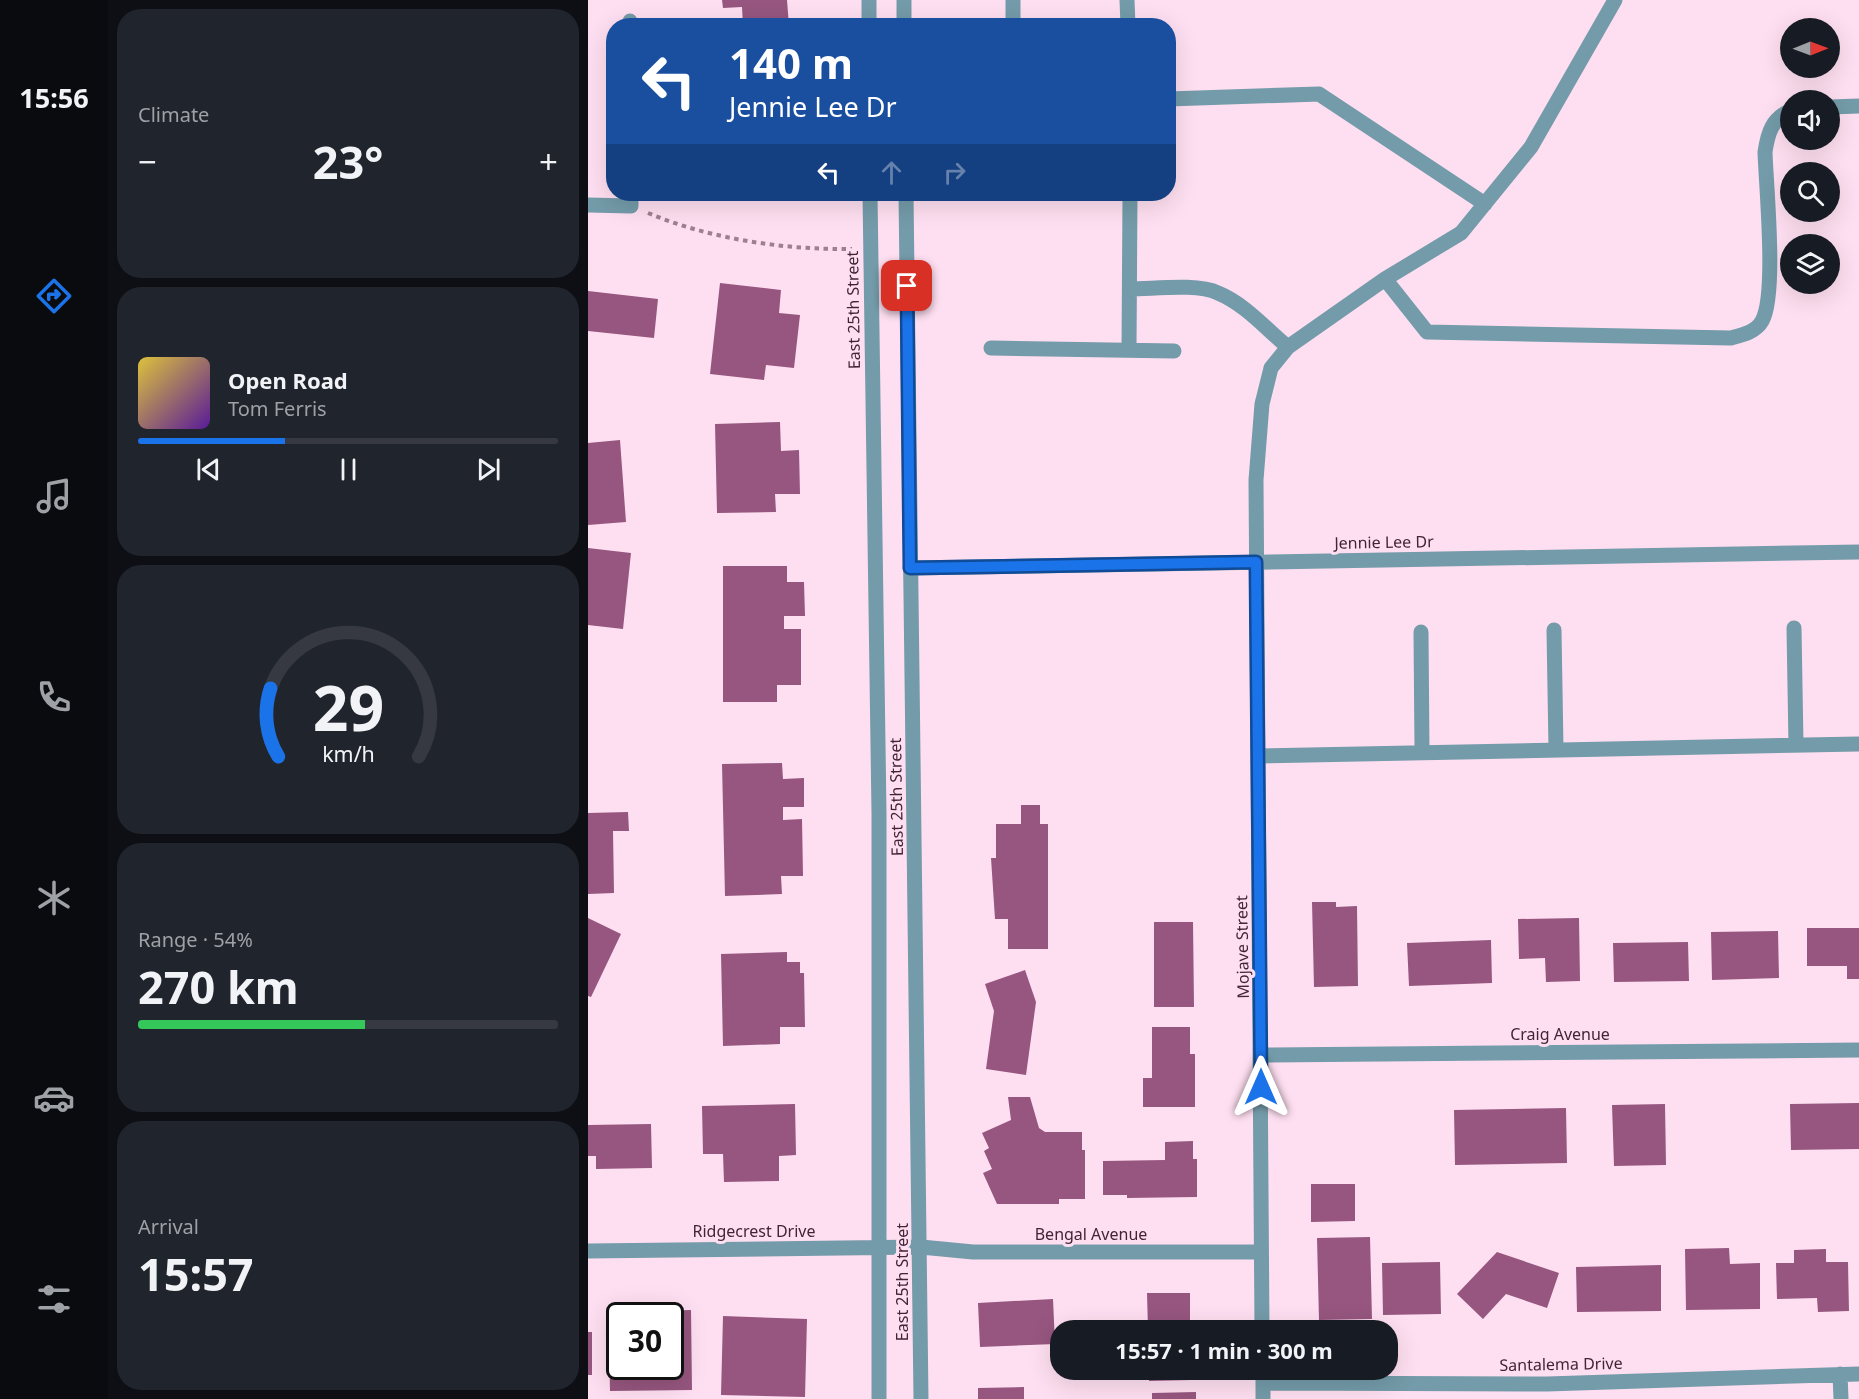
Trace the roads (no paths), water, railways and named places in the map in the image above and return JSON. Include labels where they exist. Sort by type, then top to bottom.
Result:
[{"type":"street","points":[[869,0],[869,18]]},
{"type":"street","points":[[904,0],[904,18]]},
{"type":"street","points":[[1013,0],[1013,18]]},
{"type":"street","points":[[1127,0],[1128,18]]},
{"type":"street","name":"Mojave Street","points":[[1262,1320],[1256,480],[1262,404],[1271,368],[1288,347],[1385,279],[1461,233],[1531,147],[1615,0]]},
{"type":"street","points":[[1176,99],[1319,94],[1485,204]]},
{"type":"street","points":[[1840,107],[1859,106]]},
{"type":"street","points":[[1385,279],[1428,332],[1731,338],[1750,332],[1762,322],[1770,295],[1765,152],[1768,132],[1780,115]]},
{"type":"street","points":[[588,205],[622,201]]},
{"type":"street","name":"East 25th Street","points":[[870,201],[879,813],[879,1399]]},
{"type":"street","name":"East 25th Street","points":[[906,201],[921,1247],[921,1399]]},
{"type":"street","points":[[1130,201],[1130,350]]},
{"type":"street","points":[[1130,289],[1200,288],[1217,292],[1237,303],[1288,347]]},
{"type":"street","points":[[992,348],[1174,351]]},
{"type":"street","name":"Jennie Lee Dr","points":[[910,568],[1859,552]]},
{"type":"street","points":[[1794,628],[1796,745]]},
{"type":"street","points":[[1554,630],[1556,749]]},
{"type":"street","points":[[1421,632],[1422,752]]},
{"type":"street","points":[[1258,756],[1859,744]]},
{"type":"street","name":"Craig Avenue","points":[[1261,1055],[1859,1050]]},
{"type":"street","name":"Ridgecrest Drive","points":[[588,1251],[921,1247]]},
{"type":"street","name":"Bengal Avenue","points":[[921,1247],[973,1252],[1261,1252]]},
{"type":"street","points":[[1840,1374],[1841,1399]]},
{"type":"street","name":"Santalema Drive","points":[[1339,1380],[1547,1391],[1859,1374]]},
{"type":"street","points":[[1263,1380],[1263,1399]]}]
